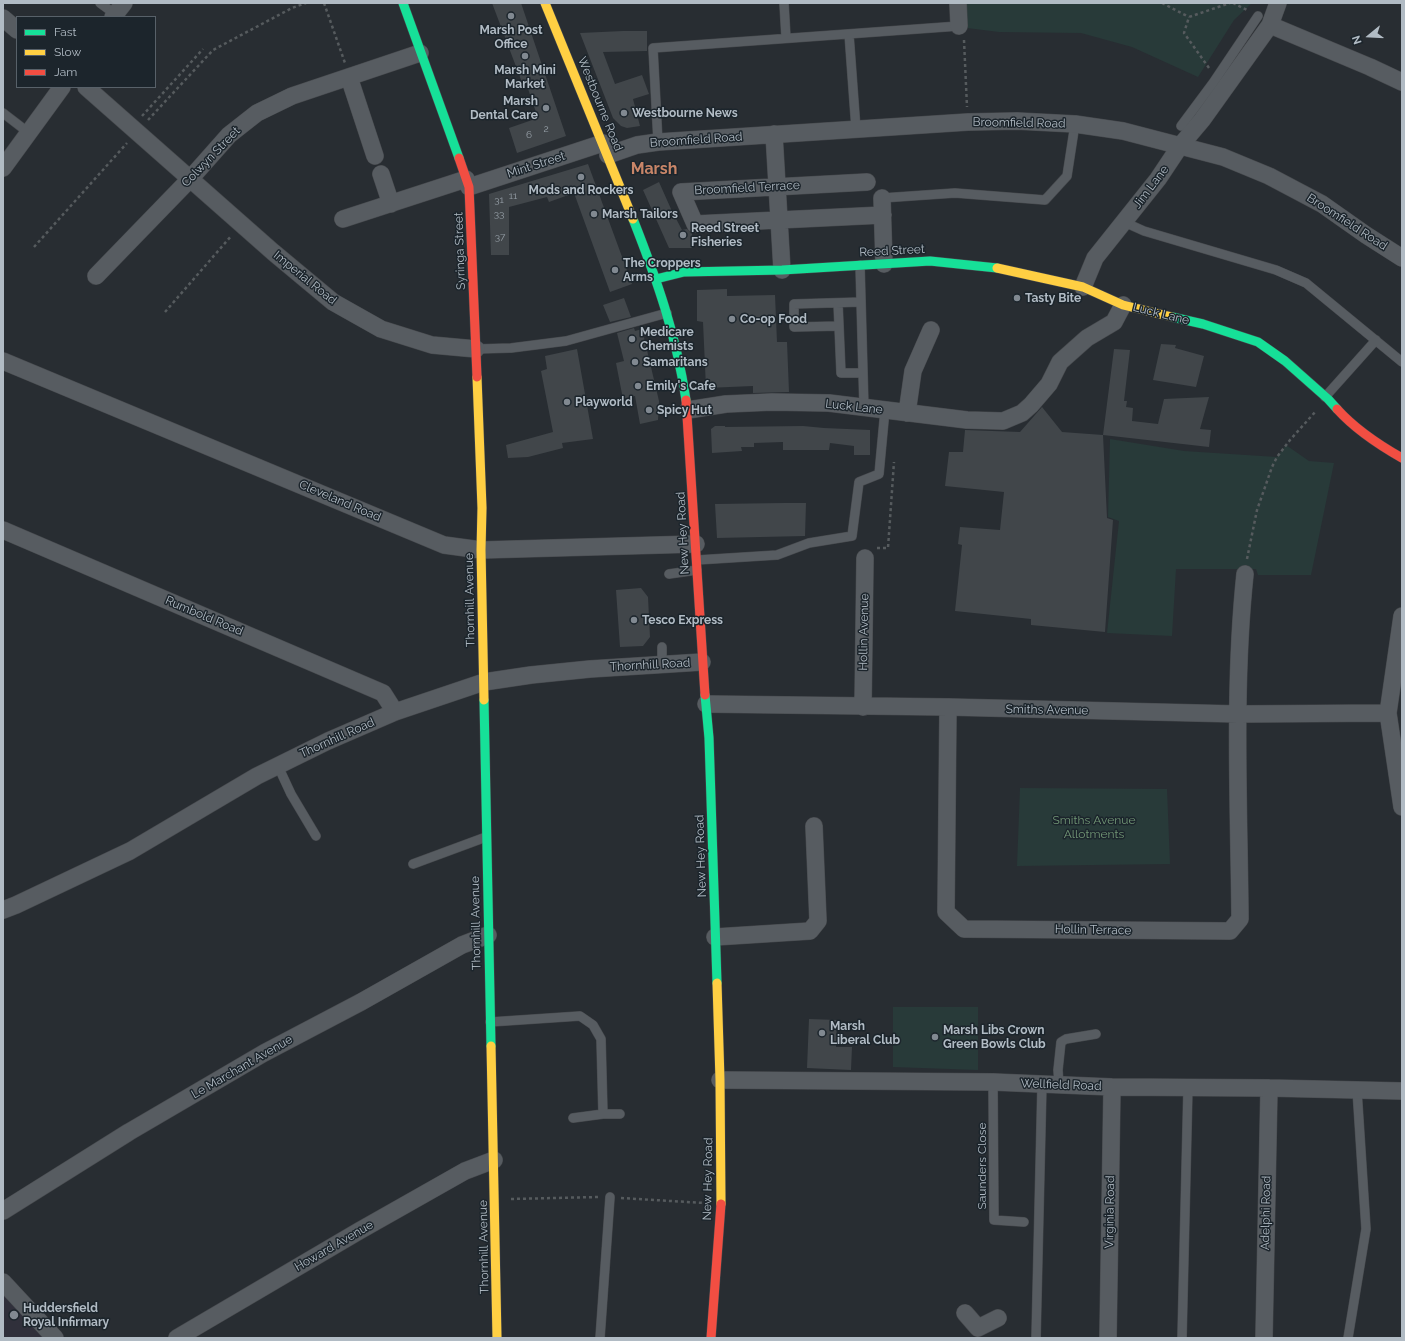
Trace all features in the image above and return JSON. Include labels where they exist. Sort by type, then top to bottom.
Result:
[{"type":"main road","name":"Syringa Street","points":[[403,3],[467,183],[471,212],[482,508]]},
{"type":"main road","name":"Westbourne Road","points":[[545,3],[606,149],[656,279],[668,314],[682,374]]},
{"type":"main road","name":"Reed Street","points":[[656,279],[684,272],[782,270],[930,261],[1000,268],[1083,287],[1123,305]]},
{"type":"main road","name":"Luck Lane","points":[[1123,305],[1203,324],[1258,342],[1285,361],[1326,398],[1346,419],[1384,448],[1402,458]]},
{"type":"main road","name":"New Hey Road","points":[[682,374],[688,410],[702,662],[709,738],[720,1080],[721,1204],[711,1338]]},
{"type":"main road","name":"Thornhill Avenue","points":[[482,508],[481,550],[486,838],[497,1338]]},
{"type":"street","points":[[958,3],[959,26]]},
{"type":"street","name":"Jim Lane","points":[[1083,287],[1095,258],[1158,179],[1180,146],[1202,120],[1218,83],[1278,3]]},
{"type":"street","points":[[3,18],[16,29]]},
{"type":"street","points":[[1264,21],[1402,82]]},
{"type":"street","name":"Colwyn Street","points":[[96,276],[190,179],[229,135],[257,113],[292,96],[420,53]]},
{"type":"street","points":[[349,77],[375,156]]},
{"type":"street","points":[[3,168],[61,88]]},
{"type":"street","name":"Imperial Road","points":[[87,88],[241,224],[333,302],[381,329],[432,345],[476,349]]},
{"type":"street","name":"Broomfield Road","points":[[606,149],[658,142],[968,122],[1017,121],[1075,124],[1123,131],[1223,157],[1269,176],[1322,204],[1402,258]]},
{"type":"street","points":[[774,134],[782,270]]},
{"type":"street","name":"Mint Street","points":[[343,219],[467,183],[606,149]]},
{"type":"street","points":[[381,174],[391,204]]},
{"type":"street","name":"Broomfield Terrace","points":[[867,182],[681,192],[695,224],[779,220],[882,206]]},
{"type":"street","points":[[882,206],[884,264]]},
{"type":"street","name":"Luck Lane","points":[[688,410],[726,404],[772,402],[829,404],[907,412],[927,420],[1003,421],[1022,413],[1034,402],[1049,384],[1060,362],[1087,338],[1114,322],[1123,305]]},
{"type":"street","points":[[907,412],[913,371],[931,330]]},
{"type":"street","name":"Cleveland Road","points":[[3,361],[444,545],[481,550],[696,544]]},
{"type":"street","name":"Rumbold Road","points":[[3,530],[384,693],[395,712]]},
{"type":"street","name":"Hollin Avenue","points":[[863,707],[865,558]]},
{"type":"street","points":[[1238,714],[1241,610],[1244,574]]},
{"type":"street","points":[[1402,616],[1400,648],[1388,713],[1402,807]]},
{"type":"street","name":"Thornhill Road","points":[[3,910],[130,851],[257,776],[328,741],[395,712],[484,682],[590,668],[662,656],[702,662]]},
{"type":"street","name":"Smiths Avenue","points":[[706,704],[948,707],[1238,714],[1388,713]]},
{"type":"street","name":"Hollin Terrace","points":[[948,707],[946,912],[964,929],[1230,931],[1240,919],[1238,714]]},
{"type":"street","points":[[715,937],[810,931],[818,921],[814,826]]},
{"type":"street","name":"Le Marchant Avenue","points":[[3,1211],[129,1132],[264,1053],[361,1002],[462,945],[488,936]]},
{"type":"street","name":"Wellfield Road","points":[[720,1080],[993,1082],[1112,1087],[1402,1091]]},
{"type":"street","name":"Virginia Road","points":[[1108,1338],[1112,1087]]},
{"type":"street","name":"Adelphi Road","points":[[1264,1338],[1269,1088]]},
{"type":"street","name":"Howard Avenue","points":[[177,1338],[452,1178],[465,1171],[494,1160]]},
{"type":"street","points":[[3,1282],[55,1338]]},
{"type":"street","points":[[965,1313],[978,1333],[998,1318]]},
{"type":"lane","points":[[100,3],[117,11]]},
{"type":"lane","points":[[784,3],[786,38]]},
{"type":"lane","points":[[658,142],[653,48],[959,26]]},
{"type":"lane","points":[[849,34],[856,129]]},
{"type":"lane","name":"Jim Lane","points":[[1181,126],[1218,83]]},
{"type":"lane","points":[[3,113],[29,132]]},
{"type":"lane","points":[[882,206],[955,193],[1045,200],[1067,176],[1075,124]]},
{"type":"lane","points":[[1124,222],[1144,231],[1269,268],[1306,283],[1402,362]]},
{"type":"lane","points":[[860,265],[864,408]]},
{"type":"lane","points":[[839,326],[794,326],[794,304],[861,302]]},
{"type":"lane","points":[[838,303],[841,373],[863,373]]},
{"type":"lane","name":"Imperial Road","points":[[476,349],[511,348],[566,341],[668,314]]},
{"type":"lane","points":[[1326,398],[1376,340]]},
{"type":"lane","points":[[669,574],[697,565],[776,555],[809,543],[852,536],[858,482],[878,474],[885,410]]},
{"type":"lane","points":[[278,766],[291,794],[316,836]]},
{"type":"lane","points":[[413,864],[486,838]]},
{"type":"lane","points":[[490,1022],[580,1016],[593,1025],[600,1039],[603,1114]]},
{"type":"lane","points":[[1059,1085],[1058,1070],[1061,1042],[1066,1039],[1096,1034]]},
{"type":"lane","name":"Saunders Close","points":[[993,1082],[994,1220],[1024,1222]]},
{"type":"lane","points":[[1036,1338],[1042,1084]]},
{"type":"lane","points":[[1182,1338],[1188,1088]]},
{"type":"lane","points":[[1348,1338],[1366,1229],[1357,1090]]},
{"type":"lane","points":[[573,1118],[603,1114],[620,1114]]},
{"type":"lane","points":[[600,1338],[610,1197]]},
{"type":"path","points":[[135,130],[213,50],[292,8],[306,3]]},
{"type":"path","points":[[324,3],[349,77]]},
{"type":"path","points":[[1162,3],[1189,17],[1230,3]]},
{"type":"path","points":[[1233,3],[1264,21]]},
{"type":"path","points":[[1189,17],[1184,33],[1218,83]]},
{"type":"path","points":[[959,26],[964,33],[968,122]]},
{"type":"path","points":[[34,247],[135,130],[202,49]]},
{"type":"path","points":[[165,312],[241,224]]},
{"type":"path","points":[[1244,574],[1257,510],[1272,467],[1290,440],[1326,398]]},
{"type":"path","points":[[865,558],[866,548],[888,548],[894,457]]},
{"type":"shaded area","name":"Huddersfield Royal Infirmary","points":[[3,1291],[47,1338],[3,1338]]},
{"type":"green space","points":[[967,3],[1252,3],[1234,20],[1198,77],[1132,47],[1081,33],[999,32],[967,28]]},
{"type":"green space","points":[[1110,439],[1184,451],[1277,457],[1286,445],[1309,461],[1334,463],[1311,575],[1258,575],[1256,569],[1176,569],[1172,636],[1107,633],[1119,521],[1108,517]]},
{"type":"green space","name":"Smiths Avenue Allotments","points":[[1020,788],[1167,789],[1170,864],[1017,866]]},
{"type":"green space","name":"Marsh Libs Crown Green Bowls Club","points":[[893,1007],[978,1007],[978,1070],[893,1067]]},
{"type":"building","points":[[492,3],[521,3],[566,136],[517,153],[509,128],[538,118],[526,83],[523,85]]},
{"type":"building","points":[[647,31],[647,51],[603,52],[615,84],[642,75],[649,94],[633,99],[640,126],[627,128],[621,126],[613,118],[580,33]]},
{"type":"building","points":[[588,164],[632,284],[610,292],[574,193],[549,202],[547,197],[509,207],[509,255],[491,255],[489,194]]},
{"type":"building","points":[[659,182],[682,230],[687,229],[692,233],[692,248],[669,248],[643,190]]},
{"type":"building","points":[[727,289],[727,296],[775,295],[777,342],[787,342],[789,392],[753,393],[753,386],[706,388],[703,322],[697,321],[697,290]]},
{"type":"building","points":[[624,298],[631,317],[610,322],[603,305]]},
{"type":"building","points":[[634,328],[635,331],[642,329],[659,401],[658,420],[640,424],[635,396],[623,399],[616,363],[624,361],[617,333]]},
{"type":"building","points":[[1161,344],[1176,345],[1175,348],[1204,356],[1196,387],[1153,380]]},
{"type":"building","name":"Playworld","points":[[577,349],[593,439],[562,443],[563,448],[528,457],[508,458],[506,445],[553,432],[541,371],[547,369],[545,356]]},
{"type":"building","points":[[1114,349],[1130,350],[1124,401],[1127,401],[1126,407],[1133,408],[1132,421],[1158,424],[1164,399],[1209,397],[1200,429],[1211,430],[1209,447],[1103,435]]},
{"type":"building","points":[[1042,407],[1062,432],[1103,435],[1107,518],[1113,520],[1105,632],[1031,625],[1031,619],[955,611],[962,545],[958,544],[960,527],[1000,530],[1004,492],[945,486],[949,452],[963,452],[965,430],[1020,432]]},
{"type":"building","points":[[715,426],[803,426],[870,430],[870,455],[854,455],[854,446],[830,443],[829,450],[783,450],[783,442],[754,443],[754,447],[741,447],[742,451],[712,453],[711,429]]},
{"type":"building","points":[[806,503],[805,536],[717,538],[715,504]]},
{"type":"building","name":"Tesco Express","points":[[641,588],[648,597],[650,637],[643,646],[620,647],[616,590]]},
{"type":"building","name":"Marsh Liberal Club","points":[[809,1019],[837,1020],[836,1047],[852,1047],[851,1070],[807,1068]]},
{"type":"traffic: fast","points":[[403,3],[459,158]]},
{"type":"traffic: fast","points":[[633,219],[665,308],[677,352],[686,400]]},
{"type":"traffic: fast","points":[[656,279],[684,272],[782,270],[930,261],[997,268]]},
{"type":"traffic: fast","points":[[1172,317],[1203,324],[1258,342],[1285,361],[1328,399],[1337,409]]},
{"type":"traffic: fast","points":[[705,695],[709,738],[717,983]]},
{"type":"traffic: fast","points":[[484,700],[491,1046]]},
{"type":"traffic: slow","points":[[545,3],[633,219]]},
{"type":"traffic: slow","points":[[997,268],[1083,287],[1123,305],[1172,317]]},
{"type":"traffic: slow","points":[[477,377],[482,508],[481,550],[484,700]]},
{"type":"traffic: slow","points":[[717,983],[720,1080],[721,1204]]},
{"type":"traffic: slow","points":[[491,1046],[497,1338]]},
{"type":"traffic: jam","points":[[459,158],[469,187],[477,377]]},
{"type":"traffic: jam","points":[[686,400],[705,695]]},
{"type":"traffic: jam","points":[[1337,409],[1368,436],[1402,458]]},
{"type":"traffic: jam","points":[[711,1338],[721,1204]]},
{"type":"place","name":"Marsh Post Office","points":[[511,16]]},
{"type":"place","name":"Marsh Mini Market","points":[[525,56]]},
{"type":"place","name":"Marsh Dental Care","points":[[546,108]]},
{"type":"place","name":"Westbourne News","points":[[624,113]]},
{"type":"place","name":"Mods and Rockers","points":[[581,177]]},
{"type":"place","name":"Marsh Tailors","points":[[594,214]]},
{"type":"place","name":"Reed Street Fisheries","points":[[683,235]]},
{"type":"place","name":"The Croppers Arms","points":[[615,270]]},
{"type":"place","name":"Tasty Bite","points":[[1017,298]]},
{"type":"place","name":"Co-op Food","points":[[732,319]]},
{"type":"place","name":"Medicare Chemists","points":[[632,339]]},
{"type":"place","name":"Samaritans","points":[[635,362]]},
{"type":"place","name":"Emily's Cafe","points":[[638,386]]},
{"type":"place","name":"Playworld","points":[[567,402]]},
{"type":"place","name":"Spicy Hut","points":[[649,410]]},
{"type":"place","name":"Tesco Express","points":[[634,620]]},
{"type":"place","name":"Marsh Liberal Club","points":[[822,1033]]},
{"type":"place","name":"Marsh Libs Crown Green Bowls Club","points":[[935,1037]]},
{"type":"place","name":"Huddersfield Royal Infirmary","points":[[14,1315]]},
{"type":"district","name":"Marsh","points":[[654,169]]}]
